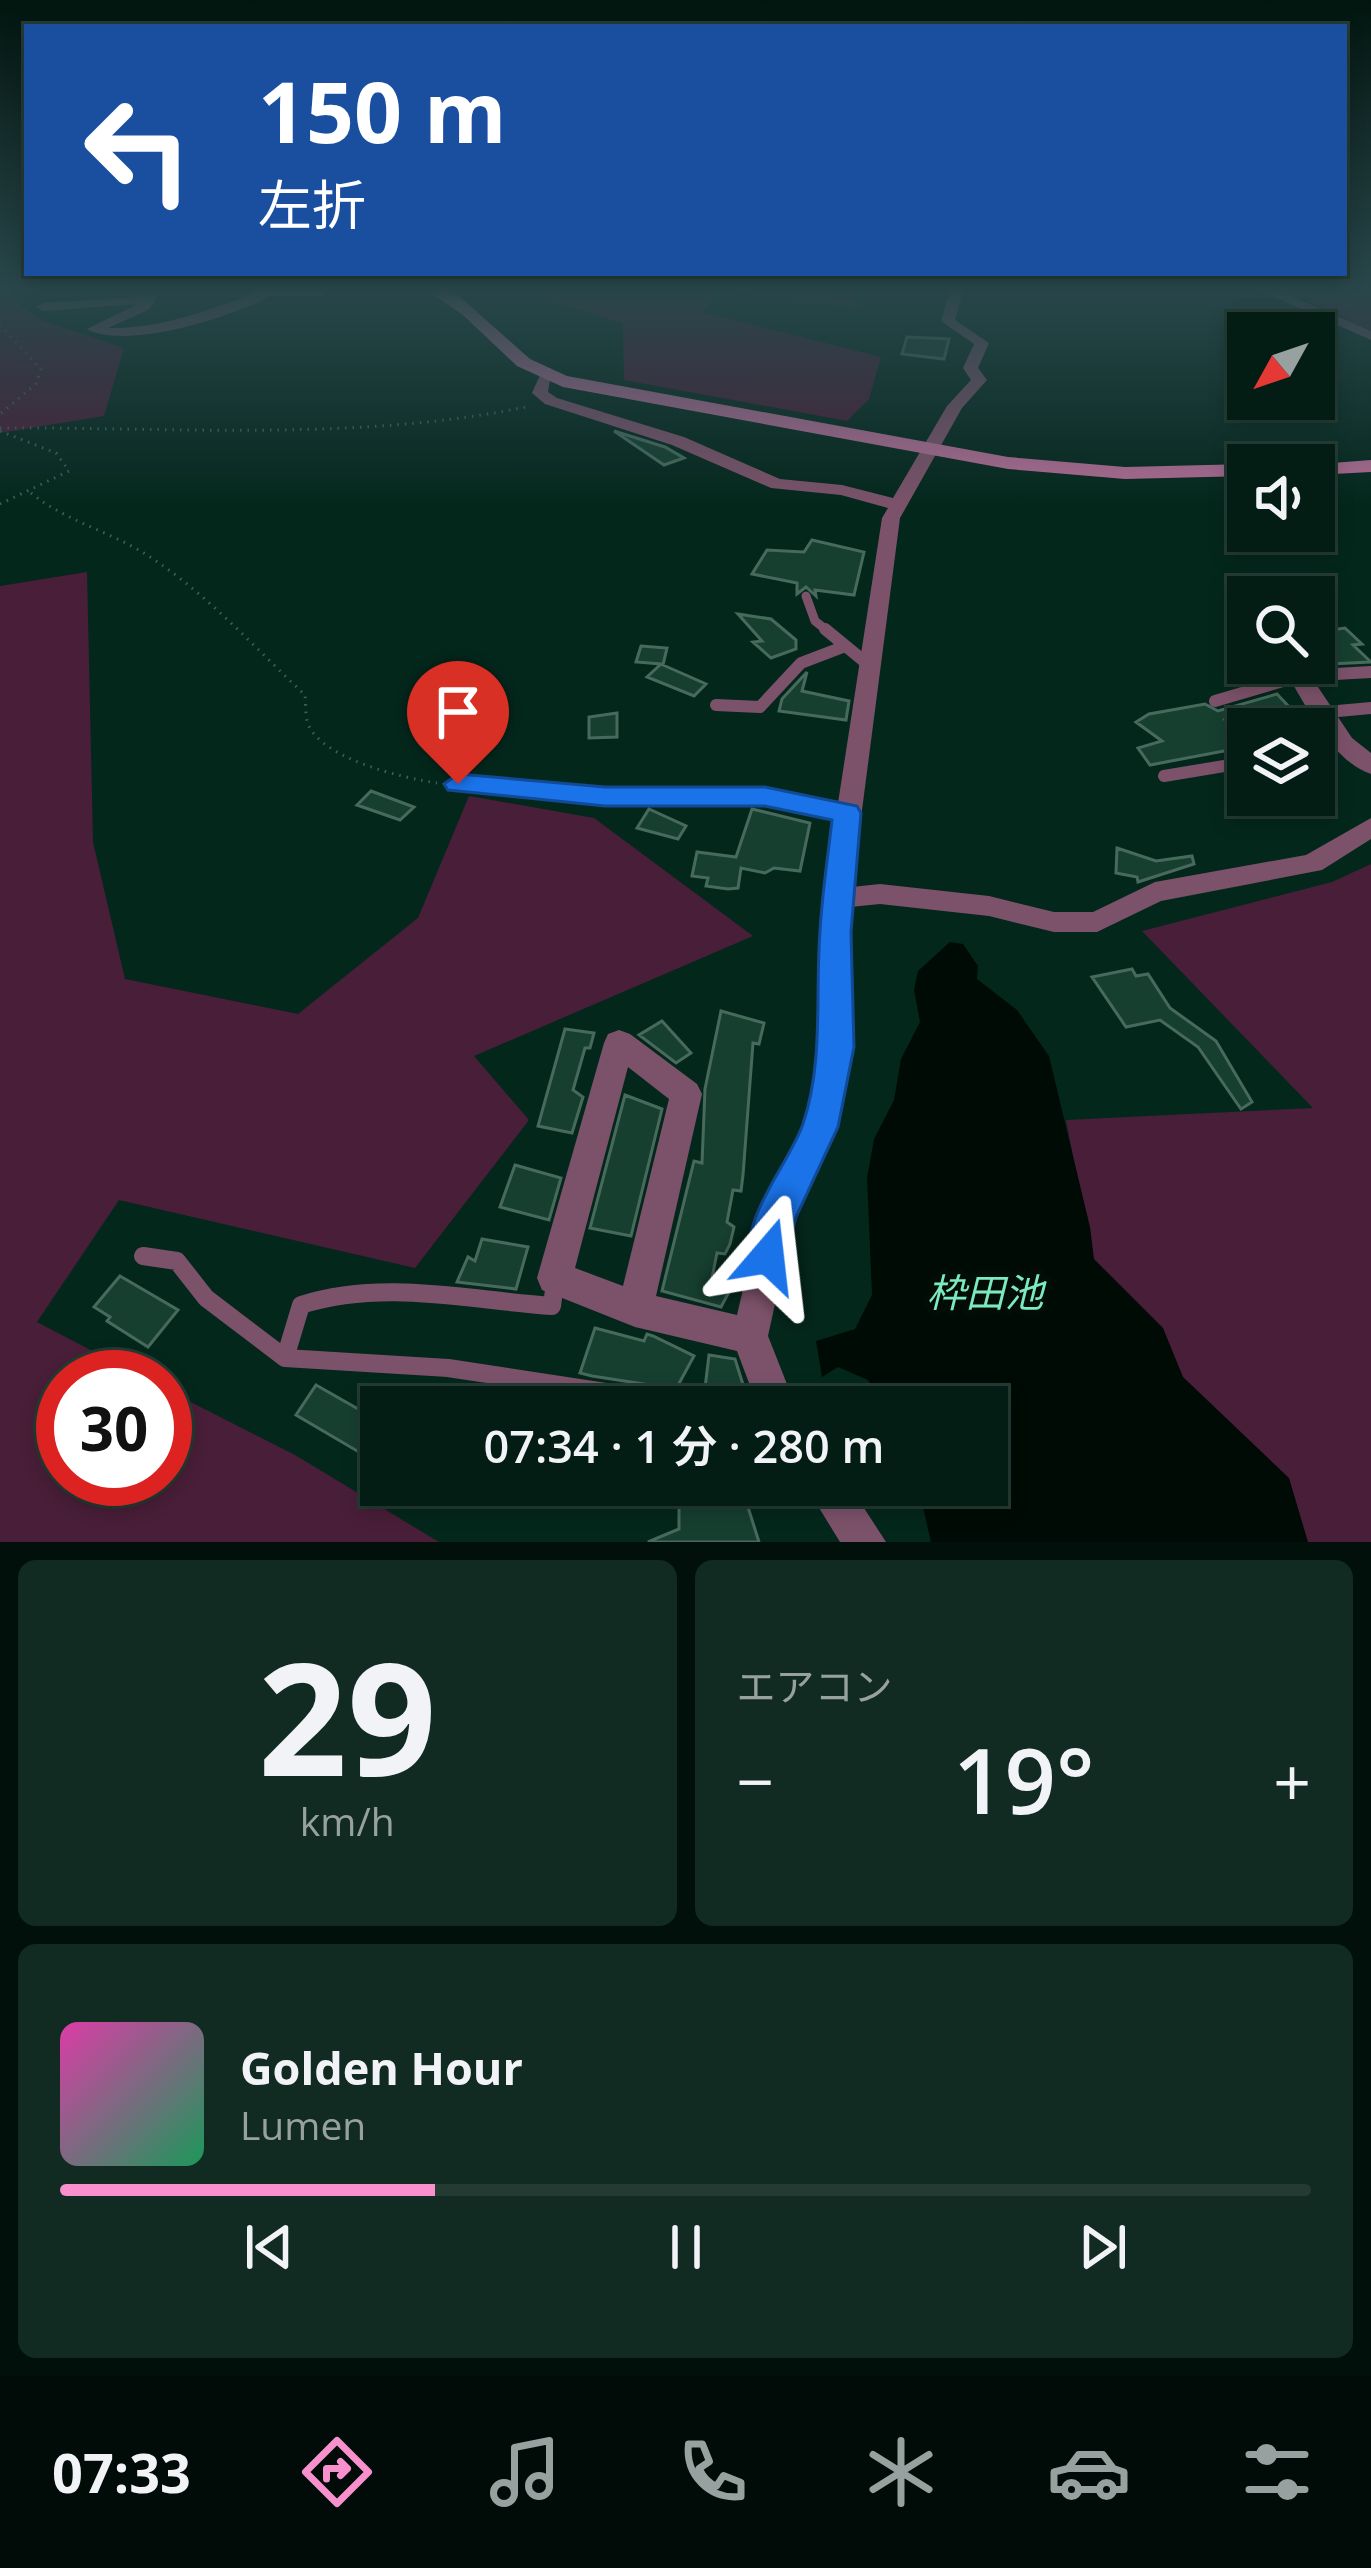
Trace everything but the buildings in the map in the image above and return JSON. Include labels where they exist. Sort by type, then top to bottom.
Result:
[{"type":"street","points":[[520,363],[546,376],[929,450],[1070,470],[1227,470]]},
{"type":"street","points":[[768,1386],[750,1336],[777,1216],[820,1127],[832,1067],[837,899],[891,518],[955,406],[979,380],[970,368],[972,363]]},
{"type":"street","points":[[546,376],[540,393],[551,401],[678,441],[777,484],[842,490],[898,506]]},
{"type":"street","points":[[1335,468],[1371,466]]},
{"type":"street","points":[[1335,728],[1343,743],[1371,766]]},
{"type":"street","points":[[458,784],[605,796],[765,796],[847,813]]},
{"type":"street","points":[[837,899],[880,893],[989,906],[1054,922],[1097,922],[1155,892],[1313,863],[1371,827]]},
{"type":"street","points":[[635,1309],[686,1094],[619,1043],[555,1278],[635,1309],[750,1336]]},
{"type":"street","points":[[840,1506],[865,1542]]},
{"type":"lane","points":[[806,596],[815,621],[871,667]]},
{"type":"lane","points":[[716,705],[760,707],[801,663],[843,646]]},
{"type":"lane","points":[[1335,671],[1371,672]]},
{"type":"lane","points":[[1215,701],[1259,684]]},
{"type":"lane","points":[[1335,711],[1371,708]]},
{"type":"lane","points":[[1335,745],[1343,743]]},
{"type":"lane","points":[[1163,776],[1227,765]]},
{"type":"lane","points":[[143,1256],[176,1261],[206,1298],[285,1358],[448,1368],[566,1386]]},
{"type":"lane","points":[[285,1358],[301,1305],[327,1294],[434,1290],[490,1303],[552,1306],[555,1278]]},
{"type":"path","points":[[0,414],[24,398],[41,369],[35,363]]},
{"type":"path","points":[[0,430],[339,427],[488,415],[551,401]]},
{"type":"path","points":[[0,430],[64,461],[68,471],[31,493],[0,504]]},
{"type":"path","points":[[31,493],[58,515],[148,555],[185,582],[305,695],[308,725],[319,739],[371,765],[430,783],[458,784]]},
{"type":"shaded area","points":[[0,363],[120,363],[104,416],[0,433]]},
{"type":"shaded area","points":[[624,363],[879,363],[869,399],[847,421],[624,380]]},
{"type":"shaded area","points":[[87,572],[93,842],[125,979],[298,1014],[418,918],[469,796],[594,818],[753,936],[474,1056],[529,1120],[415,1268],[119,1200],[37,1322],[90,1350],[36,1350],[36,1506],[192,1506],[192,1403],[360,1494],[360,1506],[379,1506],[439,1542],[0,1542],[0,586]]},
{"type":"shaded area","points":[[1371,864],[1371,1542],[1294,1542],[1093,1259],[1066,1120],[1313,1108],[1142,931],[1332,882]]},
{"type":"water","name":"枠田池","points":[[950,942],[963,944],[978,966],[977,979],[1017,1010],[1049,1056],[1094,1259],[1163,1328],[1183,1377],[1289,1478],[1308,1542],[931,1542],[923,1506],[1008,1506],[1008,1386],[872,1386],[838,1367],[822,1377],[816,1341],[855,1329],[872,1295],[867,1178],[874,1139],[894,1100],[901,1059],[920,1022],[914,990],[918,971]]},
{"type":"route","points":[[458,784],[605,796],[765,796],[847,813],[835,932],[836,1047],[820,1127],[777,1216],[768,1256]]}]
